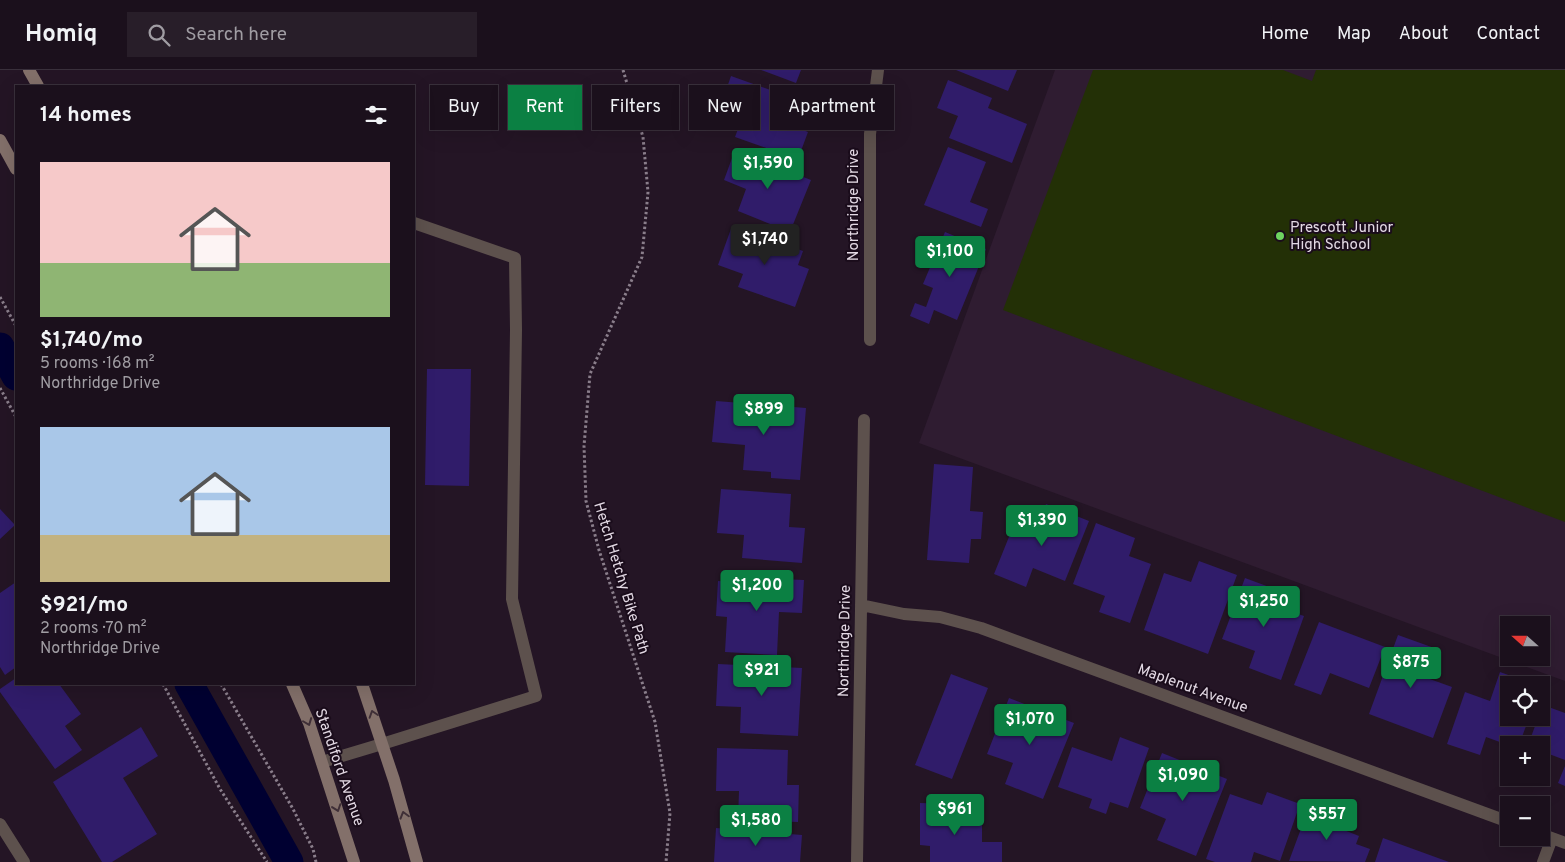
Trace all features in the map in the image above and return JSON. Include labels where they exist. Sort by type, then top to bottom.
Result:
[{"type":"main road","points":[[29,70],[37,85]]},
{"type":"main road","points":[[0,140],[15,168]]},
{"type":"main road","name":"Standiford Avenue","points":[[292,685],[309,723],[354,862]]},
{"type":"main road","points":[[362,685],[394,780],[417,862]]},
{"type":"street","name":"Northridge Drive","points":[[870,340],[870,134],[878,70]]},
{"type":"street","points":[[322,762],[536,696],[512,600],[516,330],[515,258],[415,223]]},
{"type":"street","name":"Northridge Drive","points":[[857,862],[864,420]]},
{"type":"street","name":"Maplenut Avenue","points":[[860,605],[904,614],[940,617],[981,628],[1500,819]]},
{"type":"street","points":[[0,824],[24,862]]},
{"type":"street","points":[[1550,837],[1565,843]]},
{"type":"street","points":[[1543,862],[1545,846]]},
{"type":"path","name":"Hetch Hetchy Bike Path","points":[[623,70],[643,137],[648,192],[642,257],[590,374],[584,446],[586,501],[598,550],[655,722],[670,813],[666,862]]},
{"type":"path","points":[[0,297],[15,324]]},
{"type":"path","points":[[0,388],[15,415]]},
{"type":"path","points":[[164,685],[220,789],[267,862]]},
{"type":"path","points":[[222,685],[292,808],[313,849],[316,862]]},
{"type":"shaded area","name":"Prescott Junior High School","points":[[1055,70],[1565,70],[1565,681],[1524,666],[1550,666],[1550,616],[1500,616],[1500,657],[919,443]]},
{"type":"green space","name":"Prescott Junior High School","points":[[1093,70],[1283,70],[1312,81],[1316,70],[1565,70],[1565,522],[1003,310]]},
{"type":"building","points":[[761,70],[801,70],[796,83]]},
{"type":"building","points":[[956,70],[1017,70],[1008,91]]},
{"type":"building","points":[[731,76],[756,85],[728,85]]},
{"type":"building","points":[[948,80],[992,98],[988,108],[1027,124],[1012,163],[949,138],[958,116],[937,108]]},
{"type":"building","points":[[760,86],[770,90],[770,130],[803,130],[808,132],[798,159],[735,137],[738,130],[760,130]]},
{"type":"building","points":[[948,147],[986,162],[970,202],[988,209],[981,227],[924,205]]},
{"type":"building","points":[[735,150],[811,180],[790,232],[738,211],[746,189],[724,180]]},
{"type":"building","points":[[732,226],[803,251],[798,265],[809,269],[795,307],[738,287],[743,274],[718,265]]},
{"type":"building","points":[[945,232],[986,249],[957,320],[934,310],[929,324],[910,316],[915,303],[926,307],[933,288],[923,284]]},
{"type":"building","points":[[427,369],[471,369],[469,486],[425,485]]},
{"type":"building","points":[[716,401],[806,408],[800,480],[771,478],[771,472],[743,470],[745,445],[712,442]]},
{"type":"building","points":[[934,464],[973,467],[970,511],[983,512],[981,539],[971,539],[969,563],[927,560]]},
{"type":"building","points":[[721,489],[791,494],[789,527],[805,528],[802,563],[742,558],[744,535],[717,533]]},
{"type":"building","points":[[1046,504],[1089,521],[1065,581],[1033,568],[1026,587],[994,574],[1015,522],[1036,530]]},
{"type":"building","points":[[0,509],[15,525],[0,539]]},
{"type":"building","points":[[1096,523],[1135,538],[1129,556],[1151,564],[1130,623],[1099,612],[1105,596],[1073,584]]},
{"type":"building","points":[[1199,561],[1237,575],[1208,654],[1144,630],[1164,573],[1191,582]]},
{"type":"building","points":[[757,578],[804,580],[802,613],[779,612],[777,655],[725,652],[727,617],[716,616],[718,581],[757,583]]},
{"type":"building","points":[[1245,578],[1286,593],[1280,608],[1304,616],[1281,680],[1249,668],[1255,651],[1222,639]]},
{"type":"building","points":[[15,583],[15,668],[5,675],[0,667],[0,593]]},
{"type":"building","points":[[1319,622],[1385,647],[1369,688],[1330,673],[1321,695],[1294,685]]},
{"type":"building","points":[[1398,635],[1437,649],[1427,678],[1452,687],[1433,738],[1369,714]]},
{"type":"building","points":[[718,664],[802,668],[798,736],[740,733],[741,707],[716,706]]},
{"type":"building","points":[[1500,672],[1511,676],[1500,676],[1500,726],[1526,726],[1522,736],[1500,736],[1500,742],[1486,737],[1480,755],[1447,744],[1465,692],[1490,701]]},
{"type":"building","points":[[951,674],[988,688],[952,779],[915,765]]},
{"type":"building","points":[[15,679],[15,685],[60,685],[81,714],[65,726],[82,750],[55,769],[0,692],[0,689]]},
{"type":"building","points":[[1009,698],[1074,723],[1043,799],[1005,784],[1013,763],[987,754]]},
{"type":"building","points":[[1550,708],[1565,713],[1565,760],[1550,754],[1550,736],[1531,736],[1535,726],[1550,726]]},
{"type":"building","points":[[141,727],[158,756],[123,778],[157,834],[112,862],[102,862],[53,782]]},
{"type":"building","points":[[1120,737],[1149,748],[1128,808],[1110,802],[1106,814],[1089,808],[1092,799],[1058,787],[1072,747],[1112,761]]},
{"type":"building","points":[[717,748],[788,750],[787,785],[799,785],[798,822],[738,820],[739,791],[716,791]]},
{"type":"building","points":[[1162,753],[1227,779],[1196,856],[1157,840],[1166,819],[1140,808]]},
{"type":"building","points":[[1565,766],[1565,786],[1558,783]]},
{"type":"building","points":[[1267,792],[1300,804],[1280,861],[1254,852],[1251,862],[1215,862],[1206,859],[1230,794],[1262,805]]},
{"type":"building","points":[[920,803],[957,804],[957,813],[982,813],[982,842],[1002,842],[1002,862],[930,862],[930,846],[920,845]]},
{"type":"building","points":[[1309,807],[1343,819],[1339,828],[1359,836],[1356,844],[1370,849],[1365,862],[1289,861]]},
{"type":"building","points":[[716,828],[802,835],[800,862],[714,862]]},
{"type":"building","points":[[1383,838],[1449,862],[1375,862]]},
{"type":"waterway","points":[[0,347],[15,374]]},
{"type":"waterway","points":[[190,685],[289,862]]},
{"type":"place","name":"Prescott Junior High School","points":[[1280,236]]}]
